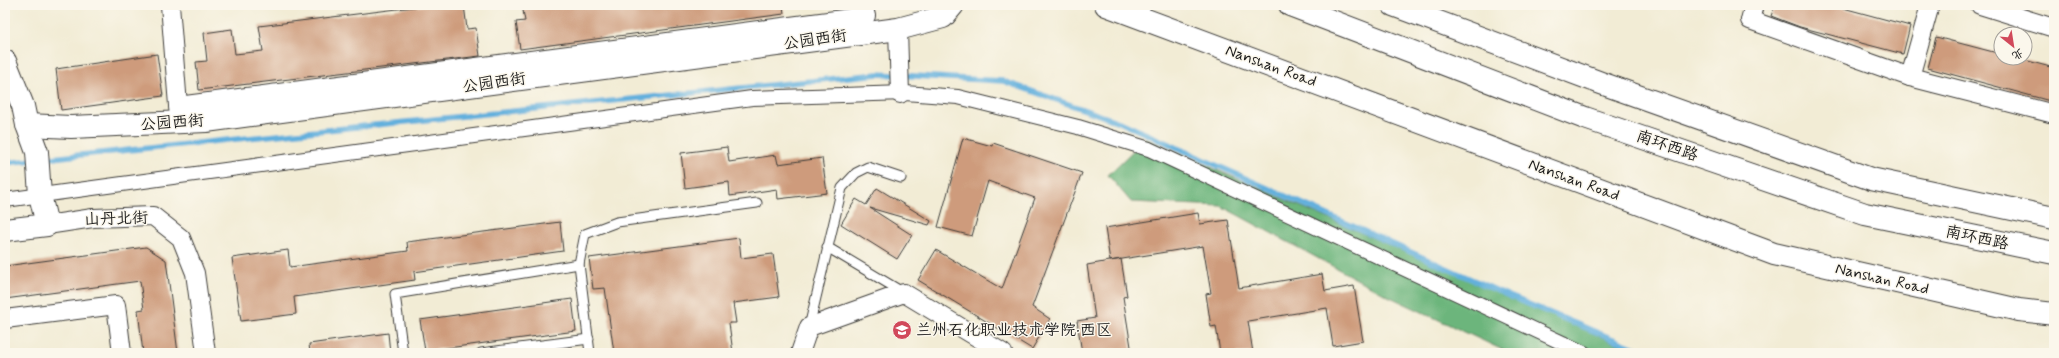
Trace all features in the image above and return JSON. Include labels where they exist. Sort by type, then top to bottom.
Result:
[{"type":"main road","name":"公园西街","points":[[26,125],[71,127],[179,115],[206,121],[898,39],[943,17],[953,5]]},
{"type":"main road","name":"Nanshan Road","points":[[1106,5],[1774,254],[2019,310],[2054,314]]},
{"type":"main road","name":"南环西路","points":[[1290,5],[1585,118],[1865,214],[2054,253]]},
{"type":"main road","points":[[1393,5],[1601,83],[1871,179],[2054,218]]},
{"type":"main road","points":[[5,61],[23,106],[26,125],[37,152],[40,190],[47,225],[5,230]]},
{"type":"street","points":[[170,5],[179,115],[866,16],[863,5]]},
{"type":"street","points":[[1754,5],[1750,20],[1910,77],[2054,114]]},
{"type":"street","points":[[1910,77],[1930,5]]},
{"type":"street","points":[[1980,5],[2054,28]]},
{"type":"street","points":[[898,39],[900,88]]},
{"type":"street","points":[[5,200],[40,190],[752,98],[900,88],[958,97],[1071,125],[1149,149],[1584,353]]},
{"type":"street","name":"山丹北街","points":[[47,225],[93,218],[153,216],[181,238],[195,273],[206,353]]},
{"type":"street","points":[[800,353],[809,327],[904,293],[1003,353]]},
{"type":"street","points":[[5,319],[116,305],[122,353]]},
{"type":"lane","points":[[809,327],[842,188],[856,173],[868,167],[901,178]]},
{"type":"lane","points":[[590,353],[579,264],[585,234],[617,222],[757,203]]},
{"type":"lane","points":[[827,247],[904,293]]},
{"type":"lane","points":[[403,353],[395,294],[579,264]]},
{"type":"lane","points":[[481,353],[589,339]]},
{"type":"green space","points":[[1145,139],[1639,353],[1509,353],[1386,295],[1221,206],[1131,202],[1108,175]]},
{"type":"building","points":[[430,5],[464,5],[467,29],[476,28],[480,56],[199,90],[196,62],[207,61],[204,33],[232,29],[235,54],[263,51],[259,26]]},
{"type":"building","points":[[522,5],[783,5],[784,14],[520,49],[516,22],[525,21]]},
{"type":"building","points":[[1775,5],[1832,5],[1910,26],[1903,54],[1800,27],[1771,16]]},
{"type":"building","points":[[1936,37],[1993,52],[1993,66],[2033,66],[2033,62],[2054,68],[2054,102],[1928,68]]},
{"type":"building","points":[[157,54],[163,96],[61,110],[56,69]]},
{"type":"building","points":[[963,138],[992,146],[993,143],[1082,173],[1032,307],[1050,319],[1032,349],[918,280],[936,250],[1002,289],[1035,198],[988,181],[972,236],[938,227]]},
{"type":"building","points":[[727,147],[729,162],[776,155],[778,164],[822,158],[827,193],[778,199],[777,189],[730,196],[729,182],[685,188],[681,153]]},
{"type":"building","points":[[877,188],[931,221],[929,225],[870,208],[912,235],[897,259],[841,224],[856,199],[866,205]]},
{"type":"building","points":[[1198,213],[1200,224],[1228,220],[1239,288],[1322,274],[1325,291],[1354,286],[1363,341],[1333,346],[1327,308],[1248,321],[1253,353],[1220,353],[1216,326],[1211,327],[1206,294],[1211,293],[1203,246],[1110,261],[1105,228]]},
{"type":"building","points":[[560,222],[563,251],[414,272],[415,280],[294,297],[296,314],[241,321],[232,258],[288,250],[290,267],[408,251],[407,242]]},
{"type":"building","points":[[739,238],[741,258],[773,254],[779,297],[733,303],[736,323],[729,323],[733,353],[614,353],[605,288],[593,289],[589,258]]},
{"type":"building","points":[[146,247],[166,260],[178,353],[143,353],[138,310],[144,309],[140,281],[5,299],[5,266]]},
{"type":"building","points":[[1121,259],[1127,296],[1123,297],[1132,353],[1117,353],[1117,349],[1082,353],[1077,321],[1095,318],[1087,265]]},
{"type":"building","points":[[572,299],[576,331],[425,351],[420,320]]},
{"type":"building","points":[[388,333],[390,353],[310,353],[309,344]]},
{"type":"waterway","points":[[41,159],[878,74],[1003,81],[1122,123],[1509,296],[1647,353]]},
{"type":"waterway","points":[[5,163],[33,160]]},
{"type":"place","name":"兰州石化职业技术学院·西区","points":[[902,330]]}]
